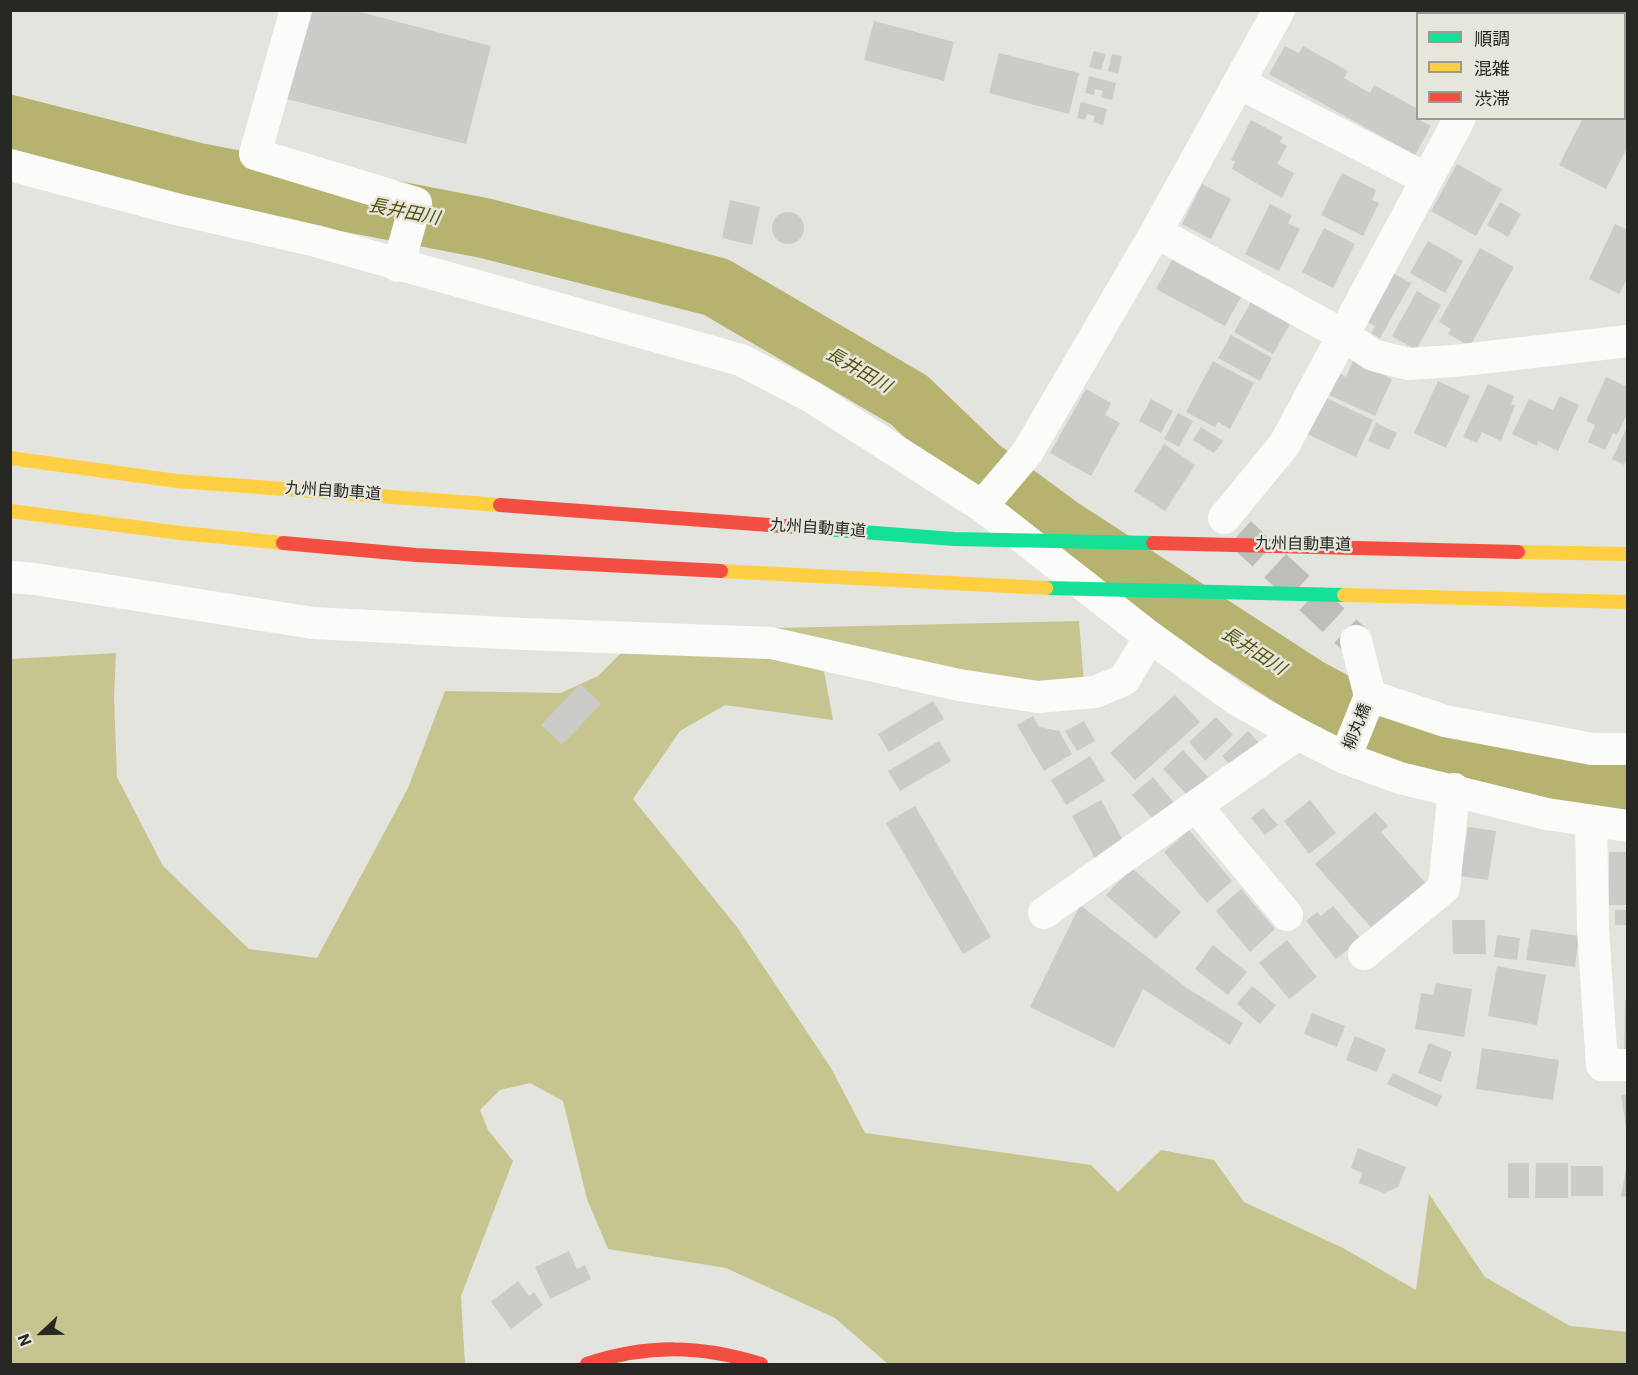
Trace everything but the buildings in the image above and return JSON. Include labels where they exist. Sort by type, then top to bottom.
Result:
[{"type":"main road","name":"九州自動車道","points":[[10,458],[177,481],[954,539],[1262,544],[1628,554]]},
{"type":"main road","points":[[10,511],[181,533],[416,555],[1010,587],[1628,602]]},
{"type":"main road","points":[[586,1365],[603,1358],[654,1348],[695,1346],[736,1355],[762,1365]]},
{"type":"street","points":[[296,10],[255,154],[417,202],[398,266]]},
{"type":"street","points":[[988,499],[1027,453],[1156,232],[1279,10]]},
{"type":"street","points":[[1239,83],[1427,179]]},
{"type":"street","points":[[1224,518],[1284,445],[1459,120]]},
{"type":"street","points":[[10,165],[176,209],[316,241],[398,266],[741,360],[810,396],[988,499],[1150,637],[1236,699],[1298,734],[1345,758],[1400,778],[1454,789],[1547,814],[1628,826]]},
{"type":"street","points":[[1156,232],[1343,335],[1373,355],[1408,364],[1628,341]]},
{"type":"street","points":[[10,577],[313,623],[771,643],[959,685],[1038,697],[1095,692],[1124,680],[1150,637]]},
{"type":"street","points":[[1356,641],[1370,696],[1446,721],[1592,749],[1623,749]]},
{"type":"street","name":"柳丸橋","points":[[1345,758],[1370,696]]},
{"type":"street","points":[[1044,913],[1298,734]]},
{"type":"street","points":[[1364,954],[1444,888],[1454,789]]},
{"type":"street","points":[[1196,806],[1287,915]]},
{"type":"street","points":[[1592,821],[1593,929],[1602,1065],[1628,1065]]},
{"type":"shaded area","points":[[1079,621],[1085,695],[823,666],[833,720],[725,705],[680,731],[633,799],[737,927],[831,1068],[865,1133],[1091,1165],[1118,1192],[1161,1150],[1214,1160],[1244,1202],[1343,1248],[1416,1290],[1429,1194],[1485,1277],[1570,1326],[1628,1332],[1627,1364],[888,1364],[835,1318],[726,1268],[608,1249],[587,1199],[563,1101],[530,1083],[500,1090],[480,1110],[488,1130],[513,1161],[461,1296],[465,1364],[11,1364],[11,659],[116,653],[114,697],[117,777],[163,866],[249,949],[317,958],[408,788],[445,691],[561,693],[598,676],[643,631]]},
{"type":"waterway","name":"長井田川","points":[[10,125],[198,173],[484,228],[716,287],[909,400],[980,468],[1060,527],[1308,688],[1409,742],[1590,780],[1628,784]]},
{"type":"tunnel","points":[[1240,533],[1356,641]]},
{"type":"traffic: fast","points":[[796,527],[954,539],[1153,543]]},
{"type":"traffic: fast","points":[[1046,588],[1344,595]]},
{"type":"traffic: slow","points":[[10,458],[177,481],[500,505]]},
{"type":"traffic: slow","points":[[10,511],[181,533],[283,543]]},
{"type":"traffic: slow","points":[[1518,552],[1628,554]]},
{"type":"traffic: slow","points":[[721,571],[1046,588]]},
{"type":"traffic: slow","points":[[1344,595],[1628,602]]},
{"type":"traffic: jam","points":[[500,505],[796,527]]},
{"type":"traffic: jam","points":[[283,543],[416,555],[721,571]]},
{"type":"traffic: jam","points":[[1153,543],[1518,552]]},
{"type":"traffic: jam","points":[[587,1364],[631,1353],[674,1349],[717,1353],[761,1364]]}]
